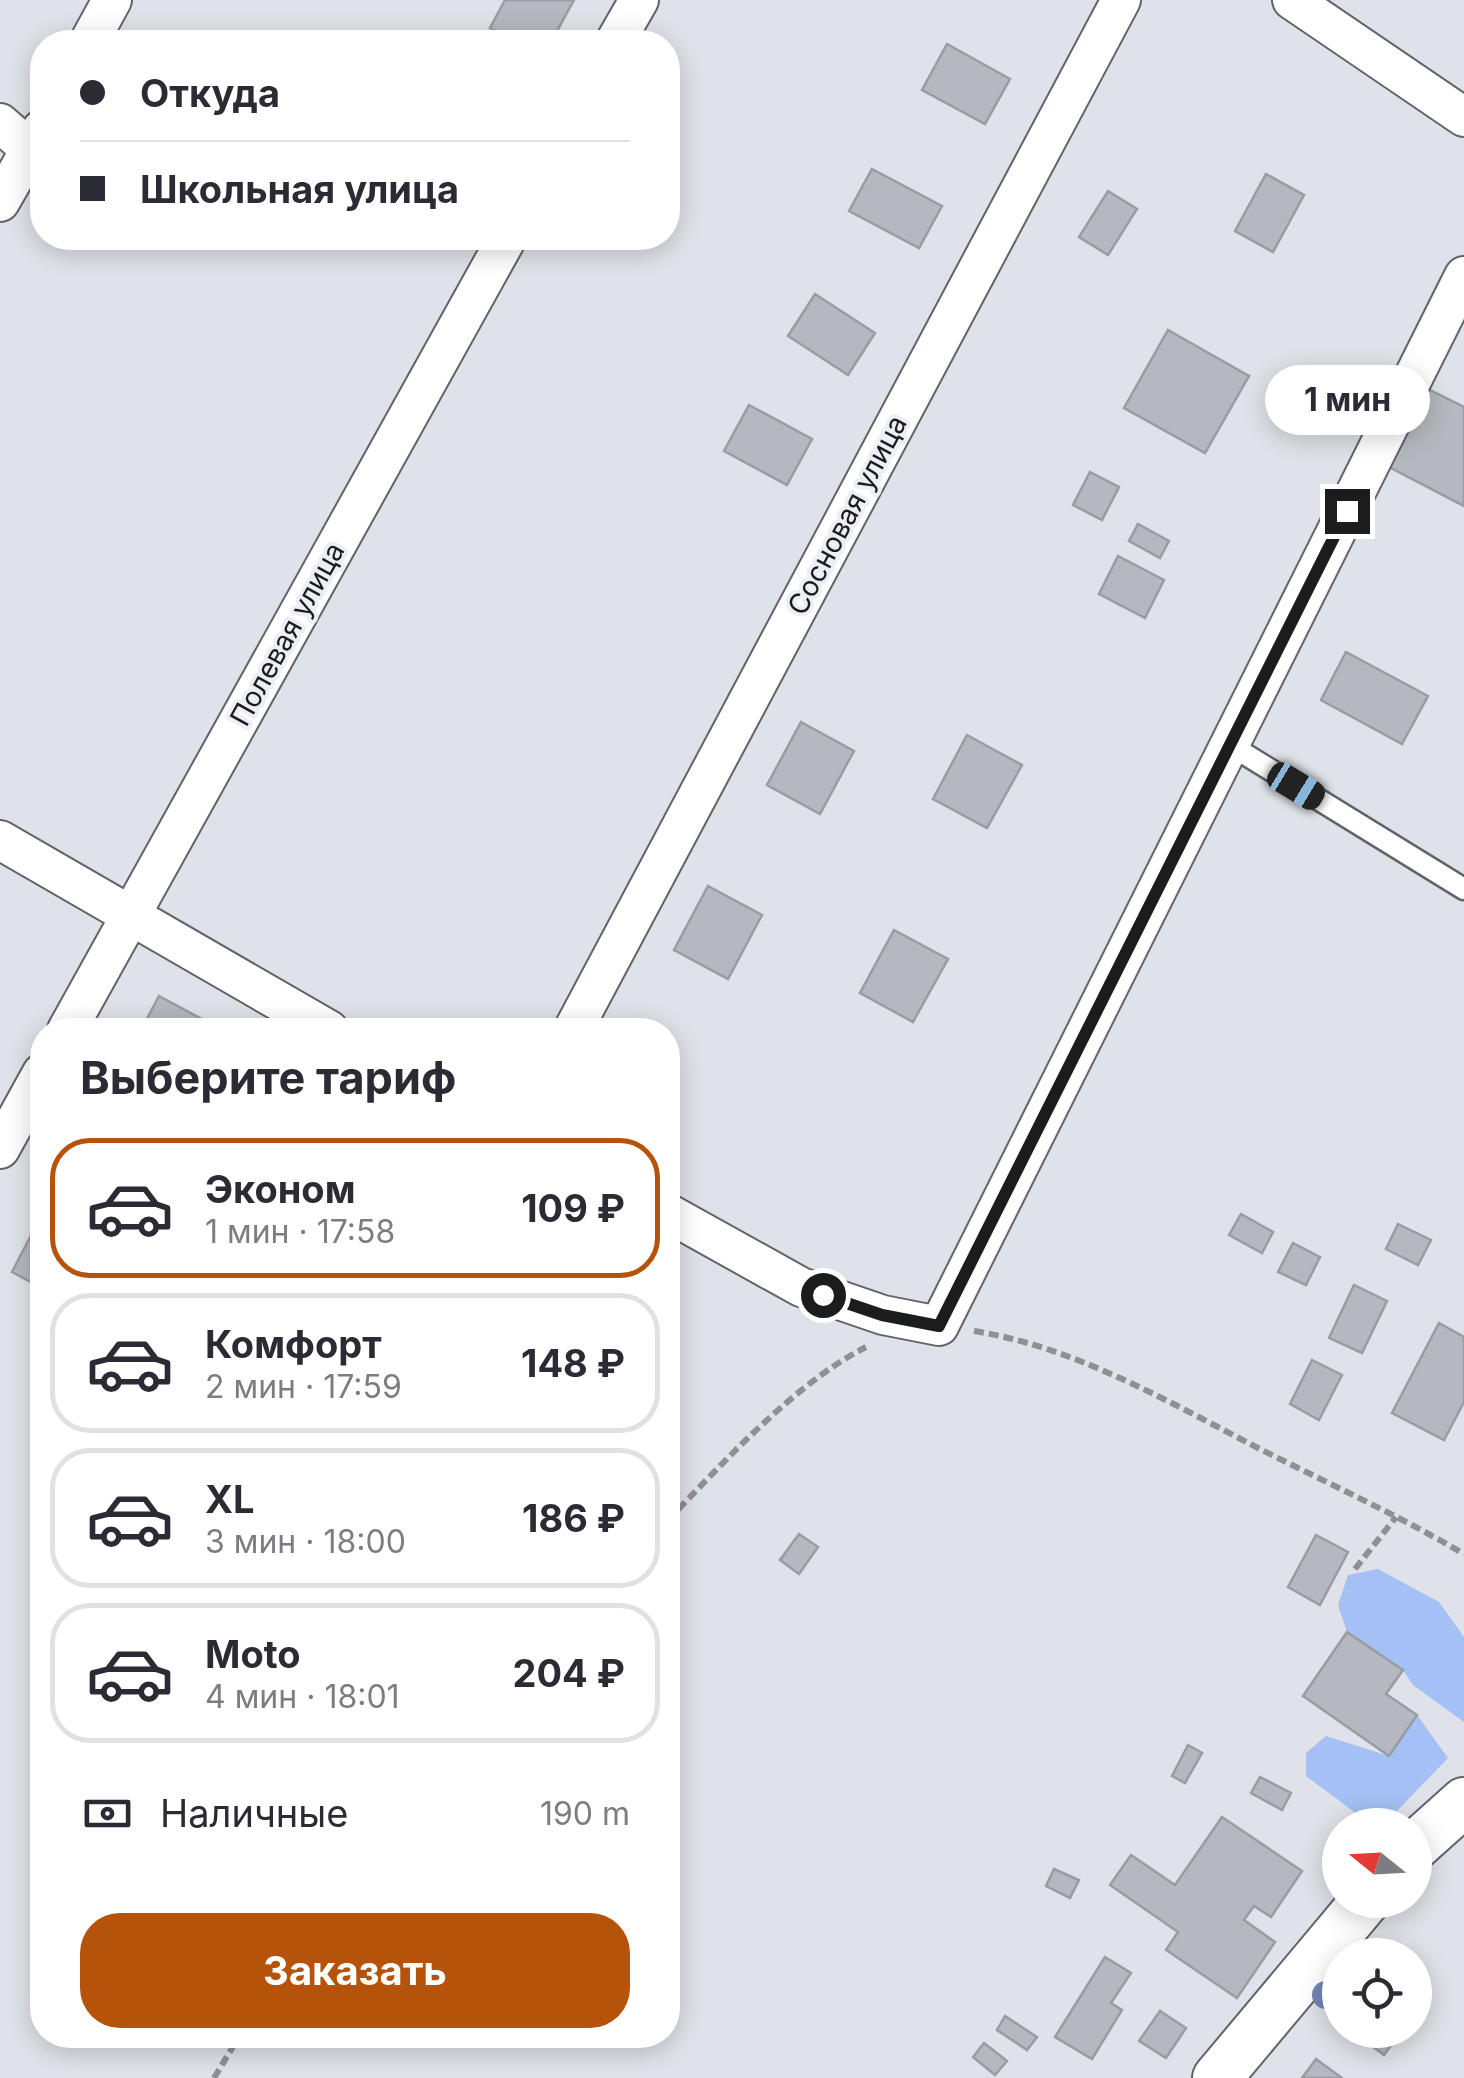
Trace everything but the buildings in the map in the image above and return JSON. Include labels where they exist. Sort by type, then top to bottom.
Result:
[{"type":"street","points":[[96,30],[112,0]]},
{"type":"street","points":[[622,30],[639,0]]},
{"type":"street","name":"Сосновая улица","points":[[579,1018],[1121,0]]},
{"type":"street","points":[[1292,0],[1464,117]]},
{"type":"street","points":[[0,123],[30,137]]},
{"type":"street","points":[[0,202],[30,152]]},
{"type":"street","name":"Полевая улица","points":[[74,1018],[500,250]]},
{"type":"street","points":[[680,1219],[801,1287],[882,1315],[939,1326],[1464,276]]},
{"type":"street","points":[[0,840],[308,1018]]},
{"type":"street","points":[[0,1148],[30,1094]]},
{"type":"street","points":[[1432,1831],[1464,1802]]},
{"type":"street","points":[[1217,2078],[1351,1918]]},
{"type":"lane","points":[[1230,745],[1464,889]]},
{"type":"path","points":[[939,1326],[1003,1336],[1080,1362],[1154,1395],[1464,1554]]},
{"type":"path","points":[[680,1508],[738,1448],[803,1391],[845,1358],[873,1344]]},
{"type":"path","points":[[1355,1570],[1396,1518]]},
{"type":"path","points":[[214,2078],[232,2048]]},
{"type":"shaded area","points":[[1378,1569],[1439,1602],[1464,1637],[1464,1722],[1413,1685],[1403,1670],[1347,1632],[1338,1605],[1348,1575]]},
{"type":"shaded area","points":[[1417,1715],[1448,1758],[1400,1808],[1349,1808],[1306,1776],[1306,1753],[1326,1736],[1389,1756]]},
{"type":"route","points":[[823,1295],[882,1315],[939,1326],[1347,511]]}]
